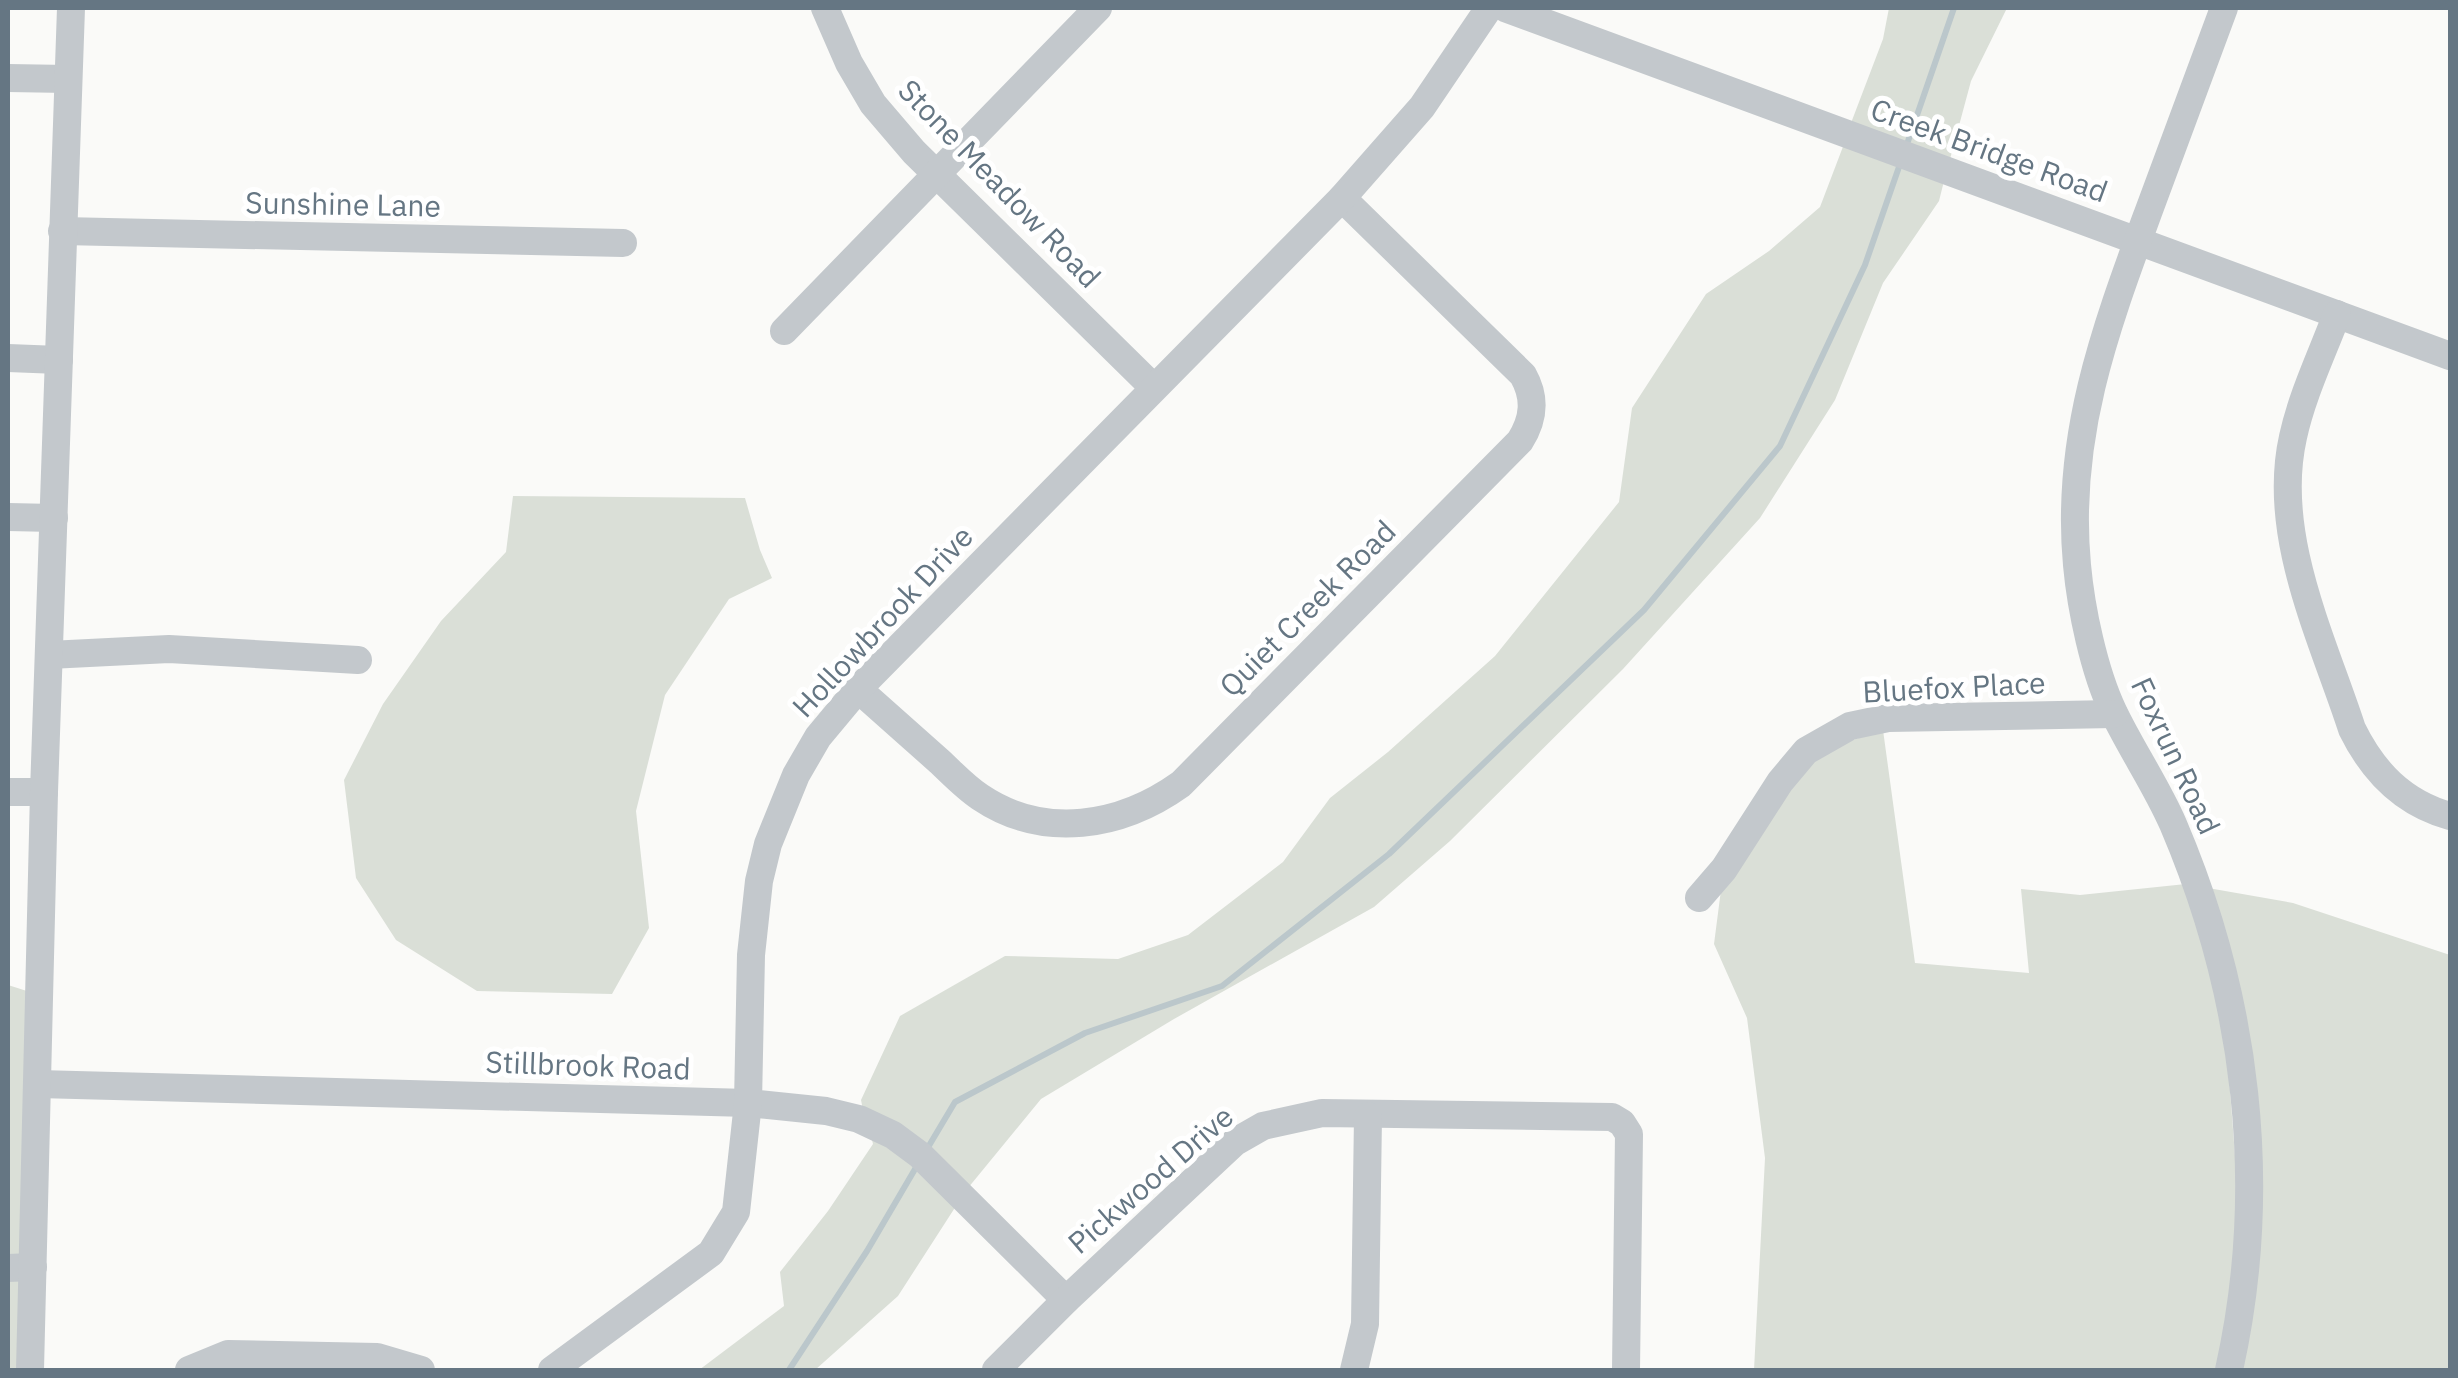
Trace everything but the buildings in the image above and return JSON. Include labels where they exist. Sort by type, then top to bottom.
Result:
[{"type":"street","points":[[30,1370],[20,1268],[38,1084],[70,8]]},
{"type":"street","name":"Stone Meadow Road","points":[[825,8],[849,63],[873,104],[935,174],[1153,387]]},
{"type":"street","points":[[784,330],[1098,8]]},
{"type":"street","name":"Hollowbrook Drive","points":[[552,1370],[711,1253],[726,1233],[740,1198],[748,1103],[753,918],[768,844],[796,774],[818,737],[858,689],[1342,198],[1422,107],[1489,8]]},
{"type":"street","name":"Creek Bridge Road","points":[[1505,8],[2450,356]]},
{"type":"street","name":"Foxrun Road","points":[[2224,8],[2092,377],[2075,480],[2077,569],[2092,646],[2114,714],[2159,792],[2191,866],[2235,1022],[2248,1118],[2250,1222],[2245,1292],[2229,1370]]},
{"type":"street","points":[[8,78],[68,79]]},
{"type":"street","name":"Quiet Creek Road","points":[[858,689],[978,796],[1004,810],[1060,824],[1118,818],[1158,801],[1181,784],[1493,468],[1528,429],[1532,412],[1526,380],[1342,198]]},
{"type":"street","name":"Sunshine Lane","points":[[62,231],[623,243]]},
{"type":"street","points":[[2337,314],[2292,441],[2287,486],[2294,552],[2362,750],[2392,786],[2412,800],[2450,816]]},
{"type":"street","points":[[8,358],[59,360]]},
{"type":"street","points":[[8,517],[54,518]]},
{"type":"street","points":[[49,655],[169,649],[358,660]]},
{"type":"street","name":"Bluefox Place","points":[[1698,898],[1724,868],[1780,782],[1806,751],[1850,726],[1888,718],[2114,714]]},
{"type":"street","points":[[8,792],[44,792]]},
{"type":"street","name":"Stillbrook Road","points":[[38,1084],[748,1103],[826,1111],[893,1136],[920,1155],[1066,1300]]},
{"type":"street","name":"Pickwood Drive","points":[[996,1370],[1235,1142],[1254,1130],[1292,1117],[1322,1113],[1612,1117],[1622,1123],[1629,1134],[1626,1370]]},
{"type":"street","points":[[1354,1370],[1366,1324],[1368,1116]]},
{"type":"street","points":[[189,1370],[228,1354],[376,1357],[421,1370]]},
{"type":"shaded area","points":[[1889,8],[2007,8],[1971,81],[1950,159],[1851,123],[1883,39]]},
{"type":"shaded area","points":[[1844,144],[1944,181],[1939,201],[1883,283],[1835,400],[1760,518],[1623,669],[1450,841],[1374,907],[1041,1099],[968,1188],[863,1110],[861,1100],[900,1016],[1005,956],[1118,959],[1188,935],[1283,862],[1330,798],[1495,656],[1619,502],[1632,408],[1706,294],[1769,251],[1820,207]]},
{"type":"shaded area","points":[[513,496],[745,498],[772,578],[729,599],[665,695],[636,811],[649,928],[612,994],[477,991],[396,940],[356,878],[344,780],[383,704],[441,621],[506,552]]},
{"type":"shaded area","points":[[1883,730],[1915,963],[2029,973],[2021,889],[2080,895],[2186,884],[2225,1025],[2240,1221],[2219,1370],[1754,1370],[1765,1158],[1747,1018],[1714,944],[1721,890],[1787,790],[1821,753]]},
{"type":"shaded area","points":[[2208,888],[2293,903],[2450,955],[2450,1370],[2239,1370],[2254,1295]]},
{"type":"shaded area","points":[[8,985],[30,992],[21,1370],[8,1370]]},
{"type":"shaded area","points":[[871,1136],[914,1164],[956,1206],[898,1296],[815,1370],[699,1370],[784,1306],[780,1272],[873,1144]]},
{"type":"waterway","points":[[1906,147],[1954,8]]},
{"type":"waterway","points":[[927,1149],[955,1102],[1085,1033],[1222,986],[1389,854],[1644,610],[1780,446],[1865,265],[1900,164]]},
{"type":"waterway","points":[[789,1370],[918,1164]]}]
